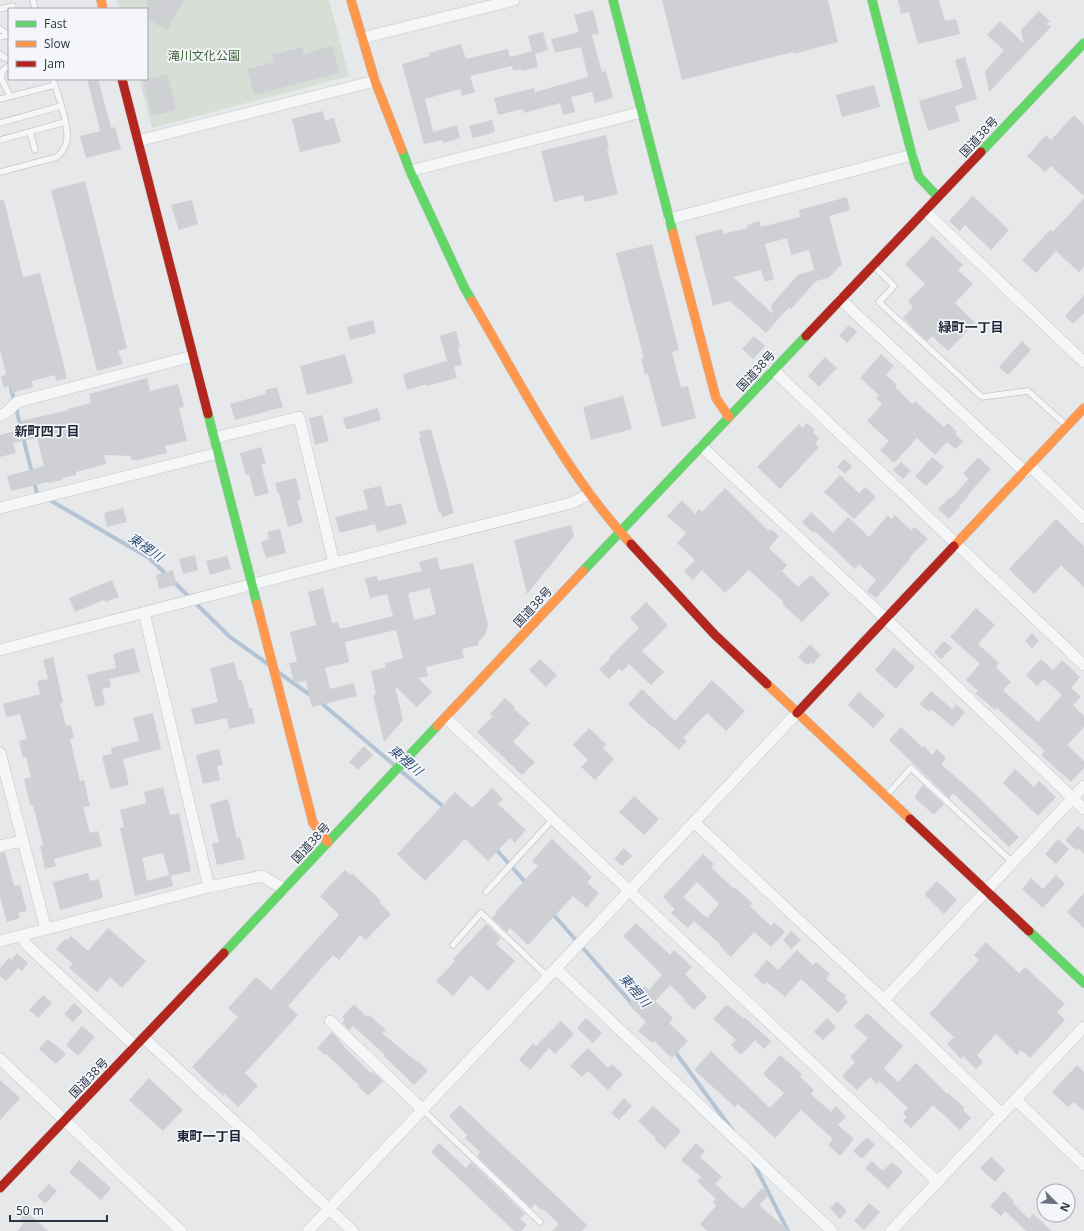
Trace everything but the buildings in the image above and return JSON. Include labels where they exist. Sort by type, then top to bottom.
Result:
[{"type":"main road","points":[[351,0],[375,81],[410,171],[464,287],[554,442],[590,494],[620,532],[716,635],[1084,983]]},
{"type":"main road","points":[[613,0],[716,398],[729,417]]},
{"type":"main road","points":[[872,0],[919,177],[938,197]]},
{"type":"main road","name":"国道38号","points":[[0,1188],[144,1038],[840,299],[1081,50]]},
{"type":"main road","points":[[122,80],[313,823],[328,842]]},
{"type":"main road","points":[[797,713],[1084,408]]},
{"type":"street","points":[[362,38],[514,0]]},
{"type":"street","points":[[138,141],[375,81]]},
{"type":"street","points":[[410,171],[642,112]]},
{"type":"street","points":[[669,219],[912,155]]},
{"type":"street","points":[[925,211],[1084,362]]},
{"type":"street","points":[[840,299],[1084,518]]},
{"type":"street","points":[[0,416],[7,412],[17,402],[193,356]]},
{"type":"street","points":[[773,370],[1084,665]]},
{"type":"street","points":[[214,438],[300,417],[334,563]]},
{"type":"street","points":[[701,446],[886,620],[1084,810]]},
{"type":"street","points":[[0,508],[218,453]]},
{"type":"street","points":[[0,650],[571,503],[590,494]]},
{"type":"street","points":[[144,612],[209,887]]},
{"type":"street","points":[[308,1231],[695,823],[797,713]]},
{"type":"street","points":[[446,718],[938,1182]]},
{"type":"street","points":[[0,753],[46,929]]},
{"type":"street","points":[[884,1000],[1084,786]]},
{"type":"street","points":[[695,823],[884,1000],[1002,1114]]},
{"type":"street","points":[[0,846],[23,841]]},
{"type":"street","points":[[0,941],[209,887],[262,876],[284,889]]},
{"type":"street","points":[[21,936],[27,945],[136,1046]]},
{"type":"street","points":[[556,969],[832,1231]]},
{"type":"street","points":[[330,1021],[423,1110]]},
{"type":"street","points":[[891,1231],[1084,1027]]},
{"type":"street","points":[[144,1038],[353,1231]]},
{"type":"street","points":[[0,1059],[181,1231]]},
{"type":"street","points":[[1016,1100],[1084,1165]]},
{"type":"lane","points":[[0,9],[12,5]]},
{"type":"lane","points":[[8,67],[3,70],[1,78],[10,96]]},
{"type":"lane","points":[[0,99],[54,82],[68,131],[67,143],[63,151],[57,157],[1,170]]},
{"type":"lane","points":[[0,123],[61,106]]},
{"type":"lane","points":[[0,140],[65,122]]},
{"type":"lane","points":[[30,132],[35,150]]},
{"type":"lane","points":[[873,265],[894,286],[879,302],[982,397],[1028,391],[1068,426]]},
{"type":"lane","points":[[885,796],[911,768],[1012,862]]},
{"type":"lane","points":[[486,892],[553,818]]},
{"type":"lane","points":[[453,946],[481,913],[548,978]]},
{"type":"lane","points":[[423,1110],[540,1222]]},
{"type":"green space","name":"滝川文化公園","points":[[117,0],[329,0],[349,76],[152,128],[139,80],[148,80],[148,8],[120,8]]},
{"type":"waterway","name":"東裡川","points":[[11,388],[21,428]]},
{"type":"waterway","name":"東裡川","points":[[23,437],[32,473]]},
{"type":"waterway","name":"東裡川","points":[[34,482],[37,493],[42,496]]},
{"type":"waterway","name":"東裡川","points":[[48,499],[149,558],[168,576]]},
{"type":"waterway","name":"東裡川","points":[[174,582],[230,637],[268,664]]},
{"type":"waterway","name":"東裡川","points":[[278,672],[313,697]]},
{"type":"waterway","name":"東裡川","points":[[319,701],[393,764]]},
{"type":"waterway","name":"東裡川","points":[[401,771],[445,808]]},
{"type":"waterway","name":"東裡川","points":[[494,847],[527,884]]},
{"type":"waterway","name":"東裡川","points":[[552,913],[634,1006]]},
{"type":"waterway","name":"東裡川","points":[[673,1049],[733,1131]]},
{"type":"waterway","name":"東裡川","points":[[753,1162],[788,1231]]},
{"type":"traffic: fast","points":[[613,0],[673,233]]},
{"type":"traffic: fast","points":[[872,0],[919,177],[938,197]]},
{"type":"traffic: fast","points":[[981,152],[1084,43]]},
{"type":"traffic: fast","points":[[402,150],[410,171],[472,301]]},
{"type":"traffic: fast","points":[[583,571],[806,336]]},
{"type":"traffic: fast","points":[[208,414],[257,604]]},
{"type":"traffic: fast","points":[[224,953],[437,726]]},
{"type":"traffic: fast","points":[[1029,931],[1084,983]]},
{"type":"traffic: slow","points":[[101,0],[103,8]]},
{"type":"traffic: slow","points":[[351,0],[375,81],[402,150]]},
{"type":"traffic: slow","points":[[673,233],[716,398],[729,417]]},
{"type":"traffic: slow","points":[[472,301],[526,396],[565,458],[607,517],[631,544]]},
{"type":"traffic: slow","points":[[954,546],[1084,408]]},
{"type":"traffic: slow","points":[[437,726],[583,571]]},
{"type":"traffic: slow","points":[[257,604],[313,823],[328,842]]},
{"type":"traffic: slow","points":[[767,684],[910,819]]},
{"type":"traffic: jam","points":[[122,80],[208,414]]},
{"type":"traffic: jam","points":[[806,336],[981,152]]},
{"type":"traffic: jam","points":[[631,544],[715,635],[767,684]]},
{"type":"traffic: jam","points":[[797,713],[954,546]]},
{"type":"traffic: jam","points":[[910,819],[1029,931]]},
{"type":"traffic: jam","points":[[0,1188],[224,953]]},
{"type":"district","name":"緑町一丁目","points":[[971,327]]},
{"type":"district","name":"新町四丁目","points":[[47,431]]},
{"type":"district","name":"東町一丁目","points":[[209,1136]]}]
